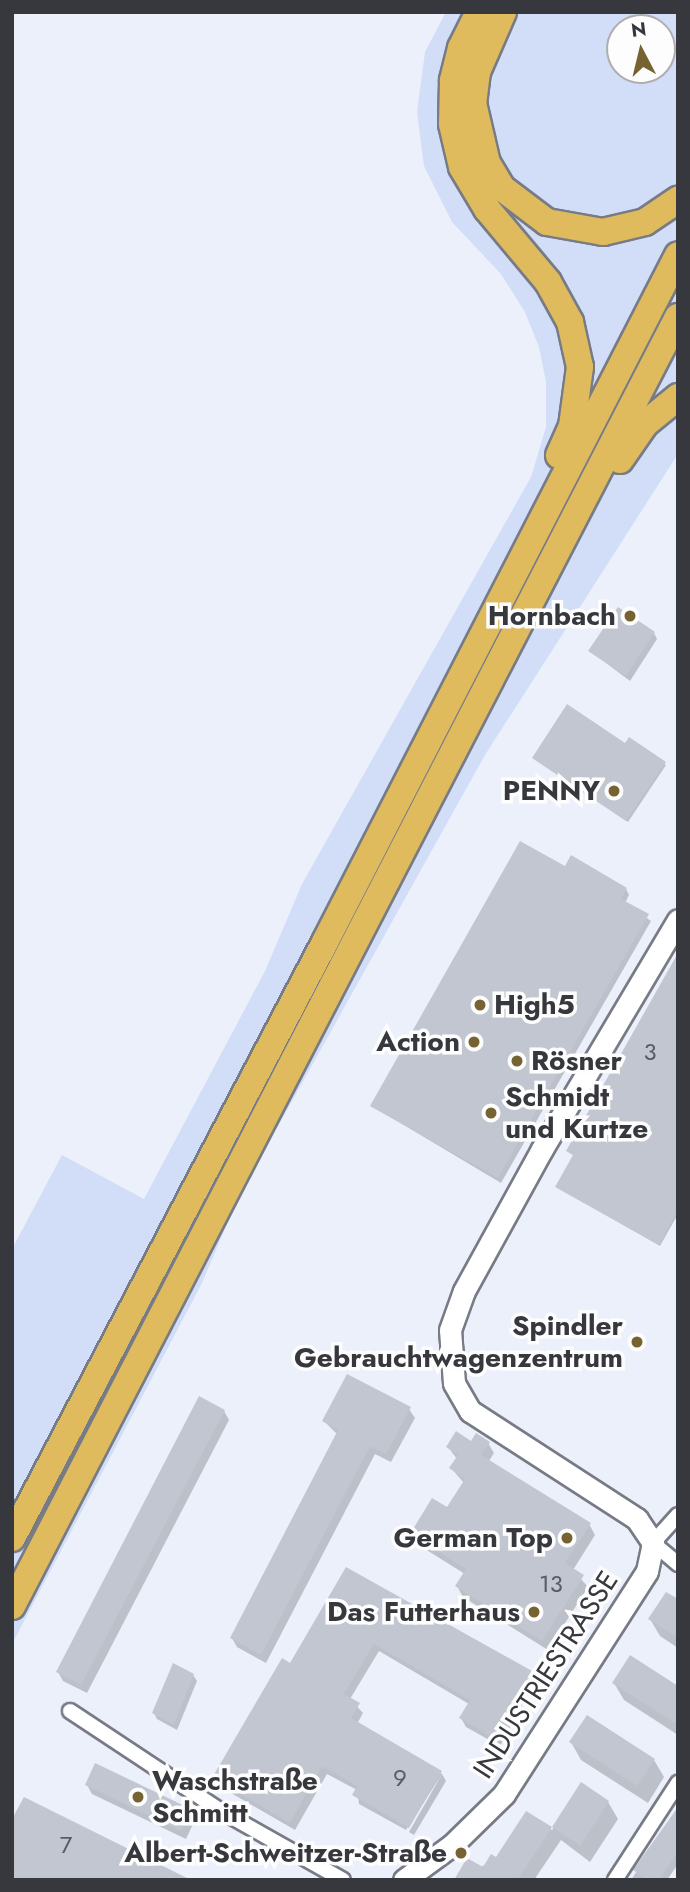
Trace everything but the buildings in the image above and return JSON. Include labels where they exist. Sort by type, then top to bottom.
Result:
[{"type":"highway","points":[[479,12],[461,48],[453,81],[452,124],[462,167],[487,209],[548,282],[570,322],[580,367],[572,426],[537,531]]},
{"type":"highway","points":[[503,12],[477,72],[473,103],[487,163],[502,188],[547,222],[603,232],[645,222],[678,200]]},
{"type":"highway","points":[[12,1538],[678,255]]},
{"type":"highway","points":[[12,1606],[678,317]]},
{"type":"highway","points":[[580,507],[645,424],[678,397]]},
{"type":"street","points":[[678,920],[464,1291],[450,1330],[449,1354],[454,1383],[470,1411],[619,1504],[638,1519],[653,1543],[678,1564]]},
{"type":"street","points":[[653,1543],[678,1515]]},
{"type":"street","name":"INDUSTRIESTRASSE","points":[[404,1880],[452,1845],[504,1794],[648,1571],[653,1543]]},
{"type":"street","points":[[70,1711],[221,1811],[343,1880]]},
{"type":"street","points":[[615,1880],[678,1783]]},
{"type":"shaded area","points":[[446,12],[678,12],[678,454],[485,755],[238,1198],[202,1283],[12,1644],[12,1249],[62,1155],[144,1199],[265,971],[302,884],[531,477],[546,427],[546,382],[539,347],[525,312],[501,274],[452,222],[424,166],[417,112],[425,52]]},
{"type":"place","name":"Hornbach","points":[[630,616]]},
{"type":"place","name":"PENNY","points":[[614,791]]},
{"type":"place","name":"High5","points":[[480,1005]]},
{"type":"place","name":"Action","points":[[474,1042]]},
{"type":"place","name":"Rösner","points":[[517,1061]]},
{"type":"place","name":"Schmidt und Kurtze","points":[[491,1113]]},
{"type":"place","name":"Spindler Gebrauchtwagenzentrum","points":[[637,1342]]},
{"type":"place","name":"German Top","points":[[567,1538]]},
{"type":"place","name":"Das Futterhaus","points":[[534,1612]]},
{"type":"place","name":"Waschstraße Schmitt","points":[[138,1797]]},
{"type":"place","name":"Albert-Schweitzer-Straße","points":[[461,1853]]}]
